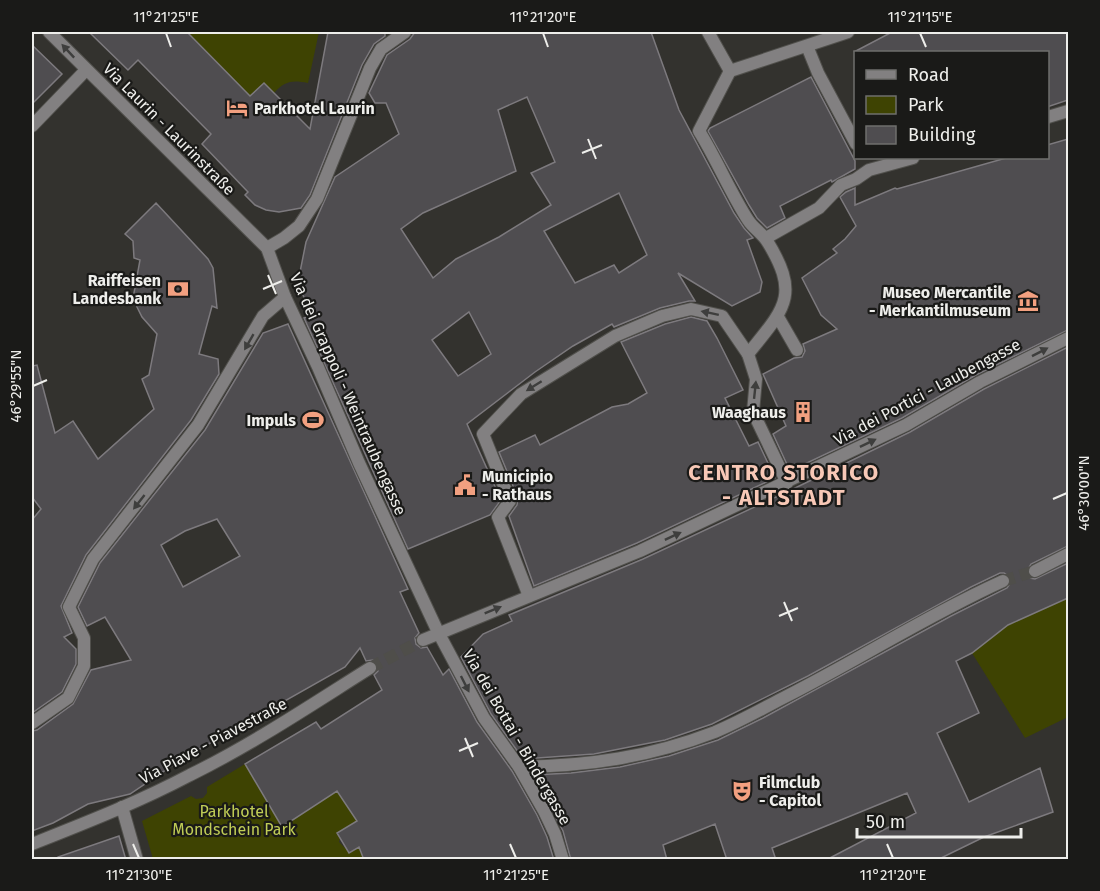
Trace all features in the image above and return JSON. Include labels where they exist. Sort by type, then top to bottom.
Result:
[{"type":"street","name":"Via Laurin - Laurinstraße","points":[[49,32],[267,248]]},
{"type":"street","points":[[267,248],[299,226],[317,200],[370,68],[381,49],[405,32]]},
{"type":"street","points":[[708,32],[730,71]]},
{"type":"street","points":[[748,354],[778,317],[786,300],[784,273],[766,238],[749,222],[699,131],[730,71],[807,46],[822,36],[848,32]]},
{"type":"street","points":[[807,46],[818,73],[854,142]]},
{"type":"street","points":[[32,126],[86,70]]},
{"type":"street","points":[[1049,116],[1068,111]]},
{"type":"street","points":[[864,159],[869,170]]},
{"type":"street","points":[[766,238],[819,208],[841,185],[869,170],[909,159]]},
{"type":"street","name":"Via dei Grappoli - Weintraubengasse","points":[[267,248],[285,297],[438,632]]},
{"type":"street","points":[[32,723],[68,698],[84,666],[84,638],[69,607],[93,559],[198,425],[263,316],[285,297]]},
{"type":"street","points":[[529,596],[498,517],[510,501],[483,434],[521,394],[615,336],[662,316],[691,309],[722,316],[748,354],[756,379],[753,412],[787,483]]},
{"type":"street","points":[[778,317],[797,350]]},
{"type":"street","name":"Via dei Portici - Laubengasse","points":[[423,640],[640,551],[787,483],[906,424],[980,382],[1068,338]]},
{"type":"street","points":[[1035,571],[1068,554]]},
{"type":"street","points":[[519,767],[599,763],[676,745],[717,731],[842,668],[1003,581]]},
{"type":"street","name":"Via dei Bottai - Bindergasse","points":[[438,632],[480,711],[519,767],[544,811],[555,834],[563,860]]},
{"type":"street","name":"Via Piave - Piavestraße","points":[[32,844],[122,807],[211,764],[276,727],[370,668]]},
{"type":"street","points":[[122,807],[137,860]]},
{"type":"green space","points":[[187,32],[319,32],[308,83],[289,82],[274,93],[264,83],[250,96]]},
{"type":"green space","points":[[1068,598],[1068,717],[1025,738],[972,653],[1018,616],[1019,620]]},
{"type":"green space","name":"Parkhotel Mondschein Park","points":[[245,764],[282,827],[318,803],[342,782],[347,806],[363,830],[354,823],[337,833],[340,838],[339,842],[350,853],[359,847],[364,859],[153,859],[142,821],[191,796],[196,799],[203,798],[207,793],[207,787]]},
{"type":"building","points":[[89,32],[187,32],[250,96],[264,83],[310,129],[328,32],[385,32],[385,36],[374,44],[362,65],[310,195],[301,208],[279,212],[255,205],[245,195],[248,192],[202,144],[211,134],[138,60],[128,70]]},
{"type":"building","points":[[415,32],[651,32],[679,110],[734,213],[753,238],[747,240],[762,282],[760,292],[732,306],[678,273],[695,301],[660,308],[614,327],[612,324],[573,346],[535,372],[467,424],[501,500],[490,515],[408,549],[304,318],[312,315],[302,293],[299,277],[306,242],[335,177],[399,134],[386,103],[375,103],[369,93],[387,55],[410,39]],"holes":[[[527,97],[555,162],[531,173],[551,205],[499,237],[456,259],[433,278],[401,229],[423,213],[516,171],[498,110]],[[619,193],[647,255],[619,273],[614,265],[575,283],[544,231]],[[469,312],[491,354],[458,376],[432,340]]]},
{"type":"building","points":[[892,32],[1068,32],[1068,100],[1049,106],[1049,51],[856,51]]},
{"type":"building","points":[[32,45],[62,74],[32,104]]},
{"type":"building","points":[[811,77],[855,161],[855,169],[780,206],[785,218],[767,228],[749,205],[708,131]]},
{"type":"building","points":[[1068,139],[1068,330],[976,375],[902,418],[790,471],[773,434],[786,426],[763,374],[794,358],[802,357],[805,351],[803,344],[837,329],[821,315],[802,278],[837,253],[833,249],[856,226],[840,197],[855,188],[855,205],[895,188],[1002,159],[1049,159],[1049,144]]},
{"type":"building","points":[[156,203],[208,259],[213,268],[217,308],[212,306],[199,354],[218,359],[219,374],[191,420],[86,555],[61,606],[72,633],[64,637],[76,649],[76,664],[62,692],[32,713],[32,520],[41,509],[32,497],[32,366],[37,365],[55,433],[73,421],[98,459],[154,409],[142,379],[149,375],[157,334],[142,317],[137,307],[134,293],[140,260],[134,258],[133,241],[125,234]]},
{"type":"building","points":[[691,317],[707,321],[717,338],[743,390],[725,398],[749,446],[758,442],[775,478],[637,543],[534,586],[509,516],[517,505],[518,498],[499,452],[535,435],[540,445],[612,407],[628,404],[647,393],[621,342],[665,324]]},
{"type":"building","points":[[288,324],[408,589],[400,592],[419,633],[415,638],[416,644],[421,648],[427,647],[443,675],[449,669],[477,722],[512,771],[537,815],[554,860],[364,860],[359,847],[349,853],[337,833],[357,821],[337,791],[282,827],[245,764],[316,722],[321,729],[382,690],[374,675],[378,671],[377,664],[373,660],[366,661],[360,648],[345,667],[182,759],[130,794],[88,804],[53,823],[32,831],[32,731],[37,730],[73,704],[91,670],[131,660],[105,617],[87,626],[78,607],[100,563],[205,430],[263,333]],"holes":[[[217,519],[240,556],[183,587],[161,545],[185,531]]]},
{"type":"building","points":[[1068,347],[1068,546],[1031,564],[1027,571],[1030,578],[1035,579],[1068,563],[1068,598],[1008,625],[972,653],[956,661],[979,713],[937,733],[969,802],[1040,768],[1053,812],[984,837],[937,860],[826,860],[916,813],[907,793],[772,848],[776,860],[727,860],[715,824],[663,845],[667,860],[571,860],[563,831],[533,775],[620,767],[669,756],[718,740],[1007,588],[1011,582],[1010,577],[1000,573],[971,587],[808,676],[712,724],[665,740],[594,754],[523,759],[491,714],[461,657],[483,634],[512,621],[509,615],[643,559],[910,432],[984,389]]},
{"type":"building","points":[[119,836],[126,860],[58,860],[58,857]]},
{"type":"tunnel","points":[[1003,581],[1035,571]]},
{"type":"tunnel","points":[[370,668],[423,640]]},
{"type":"place","name":"Parkhotel Laurin","points":[[237,108]]},
{"type":"place","name":"Raiffeisen Landesbank","points":[[178,289]]},
{"type":"place","name":"Museo Mercantile - Merkantilmuseum","points":[[1028,301]]},
{"type":"place","name":"Waaghaus","points":[[803,412]]},
{"type":"place","name":"Impuls","points":[[313,420]]},
{"type":"place","name":"Municipio - Rathaus","points":[[465,485]]},
{"type":"place","name":"Filmclub - Capitol","points":[[742,791]]},
{"type":"district","name":"CENTRO STORICO - ALTSTADT","points":[[784,485]]}]
